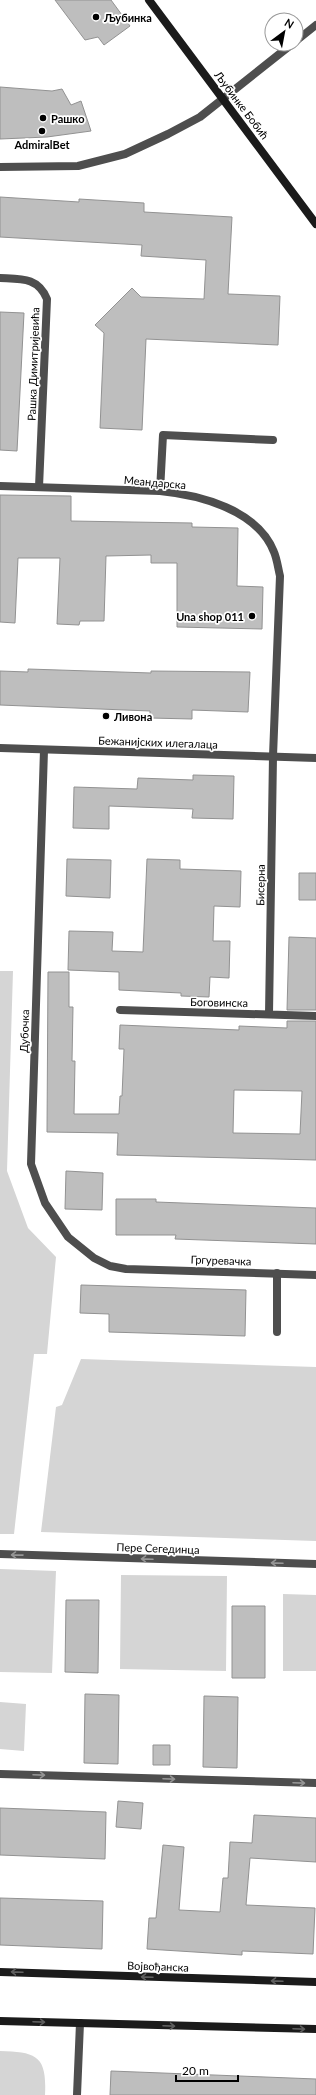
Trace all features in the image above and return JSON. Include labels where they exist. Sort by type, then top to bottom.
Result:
[{"type":"main road","name":"Љубинке Бобић","points":[[149,0],[224,98],[316,224]]},
{"type":"main road","name":"Војвођанска","points":[[0,1972],[316,1982]]},
{"type":"main road","points":[[0,2021],[316,2029]]},
{"type":"street","points":[[304,35],[316,25]]},
{"type":"street","points":[[0,167],[78,166],[125,154],[200,117],[282,52]]},
{"type":"street","name":"Рашка Димитријевића","points":[[0,278],[30,281],[40,286],[47,299],[39,487]]},
{"type":"street","points":[[160,491],[163,435],[273,440]]},
{"type":"street","name":"Меандарска","points":[[0,486],[182,493],[222,505],[248,520],[262,533],[274,551],[280,576],[273,756]]},
{"type":"street","name":"Бежанијских илегалаца","points":[[0,748],[316,758]]},
{"type":"street","name":"Дубочка","points":[[44,750],[31,1164],[45,1203],[68,1237],[94,1258],[110,1266],[126,1269]]},
{"type":"street","name":"Бисерна","points":[[270,1014],[273,756]]},
{"type":"street","name":"Боговинска","points":[[120,1010],[316,1016]]},
{"type":"street","name":"Гргуревачка","points":[[126,1269],[316,1274]]},
{"type":"street","points":[[276,1332],[277,1273]]},
{"type":"street","name":"Пере Сегединца","points":[[0,1554],[316,1564]]},
{"type":"street","points":[[0,1774],[316,1783]]},
{"type":"street","points":[[77,2095],[80,2023]]},
{"type":"shaded area","points":[[0,971],[13,971],[7,1171],[28,1228],[56,1257],[47,1354],[34,1354],[14,1534],[0,1534]]},
{"type":"shaded area","points":[[81,1359],[316,1367],[316,1541],[41,1532],[56,1407],[62,1405]]},
{"type":"shaded area","points":[[0,1569],[56,1571],[52,1673],[0,1672]]},
{"type":"shaded area","points":[[121,1575],[227,1576],[226,1671],[120,1669]]},
{"type":"shaded area","points":[[283,1594],[316,1595],[316,1671],[283,1671]]},
{"type":"shaded area","points":[[0,1702],[26,1704],[24,1751],[0,1749]]},
{"type":"shaded area","points":[[0,2051],[23,2053],[31,2055],[37,2059],[44,2072],[45,2095],[0,2095]]},
{"type":"building","name":"Љубинка","points":[[55,0],[111,0],[130,26],[104,45],[98,37],[85,40]]},
{"type":"building","name":"Рашко","points":[[0,87],[52,91],[62,89],[71,105],[81,101],[91,131],[47,137],[0,139]]},
{"type":"building","points":[[0,197],[79,202],[79,199],[144,203],[144,212],[232,217],[228,294],[280,296],[278,345],[146,339],[142,430],[100,428],[104,333],[95,325],[132,288],[141,297],[204,299],[206,260],[141,256],[142,245],[0,237]]},
{"type":"building","points":[[0,312],[24,313],[17,451],[0,450]]},
{"type":"building","points":[[0,495],[71,496],[71,521],[192,523],[192,527],[238,528],[237,586],[263,587],[262,629],[177,627],[177,563],[151,563],[151,555],[106,556],[104,621],[80,621],[79,625],[57,624],[60,558],[18,558],[15,623],[0,622]]},
{"type":"building","points":[[28,669],[151,673],[151,671],[250,672],[248,712],[192,710],[192,719],[150,718],[150,711],[0,705],[0,671],[28,672]]},
{"type":"building","points":[[193,775],[234,776],[233,819],[192,818],[193,809],[109,806],[109,829],[73,828],[74,787],[137,789],[138,778],[193,780]]},
{"type":"building","points":[[67,859],[111,860],[110,898],[66,896]]},
{"type":"building","points":[[147,859],[180,860],[180,869],[241,871],[240,907],[214,906],[213,941],[230,941],[229,978],[210,977],[209,997],[181,996],[181,993],[119,990],[119,972],[68,970],[69,931],[113,932],[112,951],[143,952]]},
{"type":"building","points":[[299,873],[316,873],[316,900],[299,900]]},
{"type":"building","points":[[289,937],[316,938],[316,1010],[287,1010]]},
{"type":"building","points":[[48,972],[69,972],[69,1007],[73,1007],[72,1061],[75,1061],[74,1114],[119,1114],[120,1096],[122,1096],[124,1049],[119,1049],[120,1025],[239,1030],[239,1026],[287,1028],[287,1021],[316,1021],[316,1160],[117,1155],[118,1133],[47,1132]],"holes":[[[234,1090],[302,1091],[300,1134],[233,1133]]]},
{"type":"building","points":[[66,1171],[103,1173],[102,1210],[65,1209]]},
{"type":"building","points":[[116,1199],[156,1199],[156,1202],[316,1208],[316,1244],[175,1239],[176,1235],[116,1235]]},
{"type":"building","points":[[81,1285],[246,1290],[245,1336],[109,1332],[109,1314],[80,1313]]},
{"type":"building","points":[[66,1600],[99,1600],[98,1673],[65,1672]]},
{"type":"building","points":[[232,1606],[265,1606],[265,1678],[232,1678]]},
{"type":"building","points":[[85,1694],[119,1695],[118,1764],[84,1763]]},
{"type":"building","points":[[204,1696],[238,1697],[237,1768],[203,1767]]},
{"type":"building","points":[[153,1745],[170,1745],[170,1765],[153,1765]]},
{"type":"building","points":[[118,1801],[143,1803],[141,1829],[116,1827]]},
{"type":"building","points":[[0,1808],[106,1812],[105,1859],[0,1855]]},
{"type":"building","points":[[254,1815],[316,1818],[316,1862],[250,1858],[246,1905],[315,1908],[313,1954],[242,1951],[242,1955],[147,1949],[149,1918],[156,1918],[163,1845],[184,1847],[179,1910],[220,1912],[223,1878],[228,1878],[230,1842],[252,1843]]},
{"type":"building","points":[[0,1898],[103,1901],[102,1949],[0,1945]]},
{"type":"building","points":[[111,2071],[316,2079],[316,2095],[110,2095]]},
{"type":"place","name":"Љубинка","points":[[96,17]]},
{"type":"place","name":"Рашко","points":[[43,118]]},
{"type":"place","name":"AdmiralBet","points":[[42,131]]},
{"type":"place","name":"Una shop 011","points":[[252,616]]},
{"type":"place","name":"Ливона","points":[[106,716]]}]
